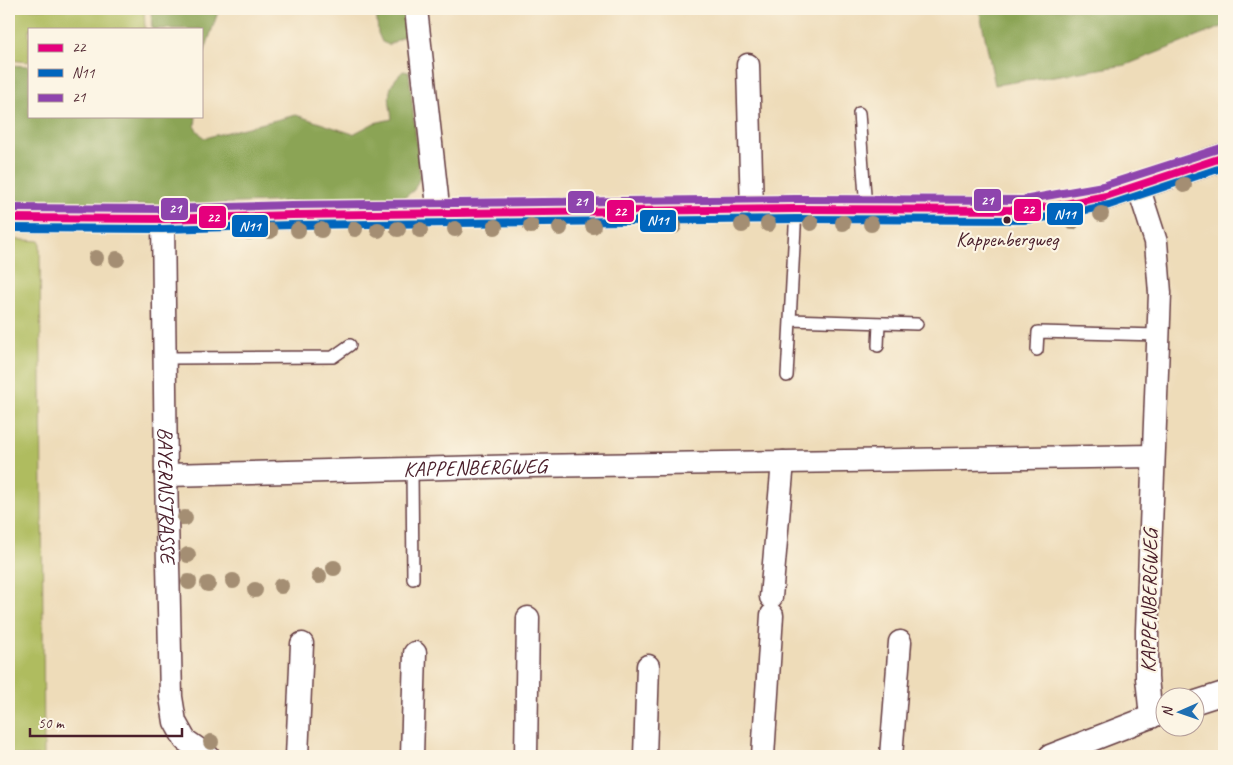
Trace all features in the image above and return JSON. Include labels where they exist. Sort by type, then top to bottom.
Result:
[{"type":"main road","points":[[9,218],[163,219],[438,213],[796,209],[1024,210],[1082,202],[1138,186],[1224,157]]},
{"type":"street","points":[[416,9],[438,197],[438,213]]},
{"type":"street","points":[[748,65],[752,210]]},
{"type":"street","name":"KAPPENBERGWEG","points":[[1138,186],[1156,242],[1160,293],[1147,630],[1147,678],[1156,707]]},
{"type":"street","name":"BAYERNSTRASSE","points":[[163,219],[171,697],[182,748],[208,756]]},
{"type":"street","name":"KAPPENBERGWEG","points":[[166,475],[1153,456]]},
{"type":"street","points":[[763,756],[783,462]]},
{"type":"street","points":[[526,756],[528,618]]},
{"type":"street","points":[[891,756],[900,642]]},
{"type":"street","points":[[297,756],[302,644]]},
{"type":"street","points":[[412,756],[415,653]]},
{"type":"street","points":[[645,756],[648,666]]},
{"type":"street","points":[[1206,699],[1224,693]]},
{"type":"street","points":[[1050,756],[1156,715]]},
{"type":"lane","points":[[859,113],[866,210]]},
{"type":"lane","points":[[788,376],[796,209]]},
{"type":"lane","points":[[790,320],[917,324]]},
{"type":"lane","points":[[878,346],[879,323]]},
{"type":"lane","points":[[1037,350],[1038,332],[1159,335]]},
{"type":"lane","points":[[165,358],[333,356],[350,346]]},
{"type":"lane","points":[[412,469],[413,579]]},
{"type":"green space","points":[[9,9],[144,9],[145,28],[28,28],[28,62],[9,60]]},
{"type":"green space","points":[[151,9],[219,9],[202,59],[202,28],[152,28]]},
{"type":"green space","points":[[376,9],[404,9],[407,34],[389,45],[382,42],[378,33]]},
{"type":"green space","points":[[979,9],[1224,9],[1224,26],[1126,65],[995,85]]},
{"type":"green space","points":[[9,65],[28,66],[28,118],[196,118],[195,128],[204,138],[296,115],[353,134],[374,123],[392,119],[389,99],[391,88],[403,71],[409,72],[420,177],[414,190],[405,197],[185,205],[9,206]]},
{"type":"green space","points":[[9,239],[40,241],[44,756],[9,756]]},
{"type":"transit line","name":"21","points":[[9,208],[163,209],[292,205],[796,199],[1023,200],[1103,186],[1221,148]]},
{"type":"transit line","name":"22","points":[[9,218],[163,219],[292,215],[796,209],[1024,210],[1106,196],[1224,157]]},
{"type":"transit line","name":"N11","points":[[9,228],[163,229],[292,225],[796,219],[1024,220],[1057,216],[1109,205],[1224,167]]},
{"type":"place","name":"Kappenbergweg","points":[[1007,220]]}]
